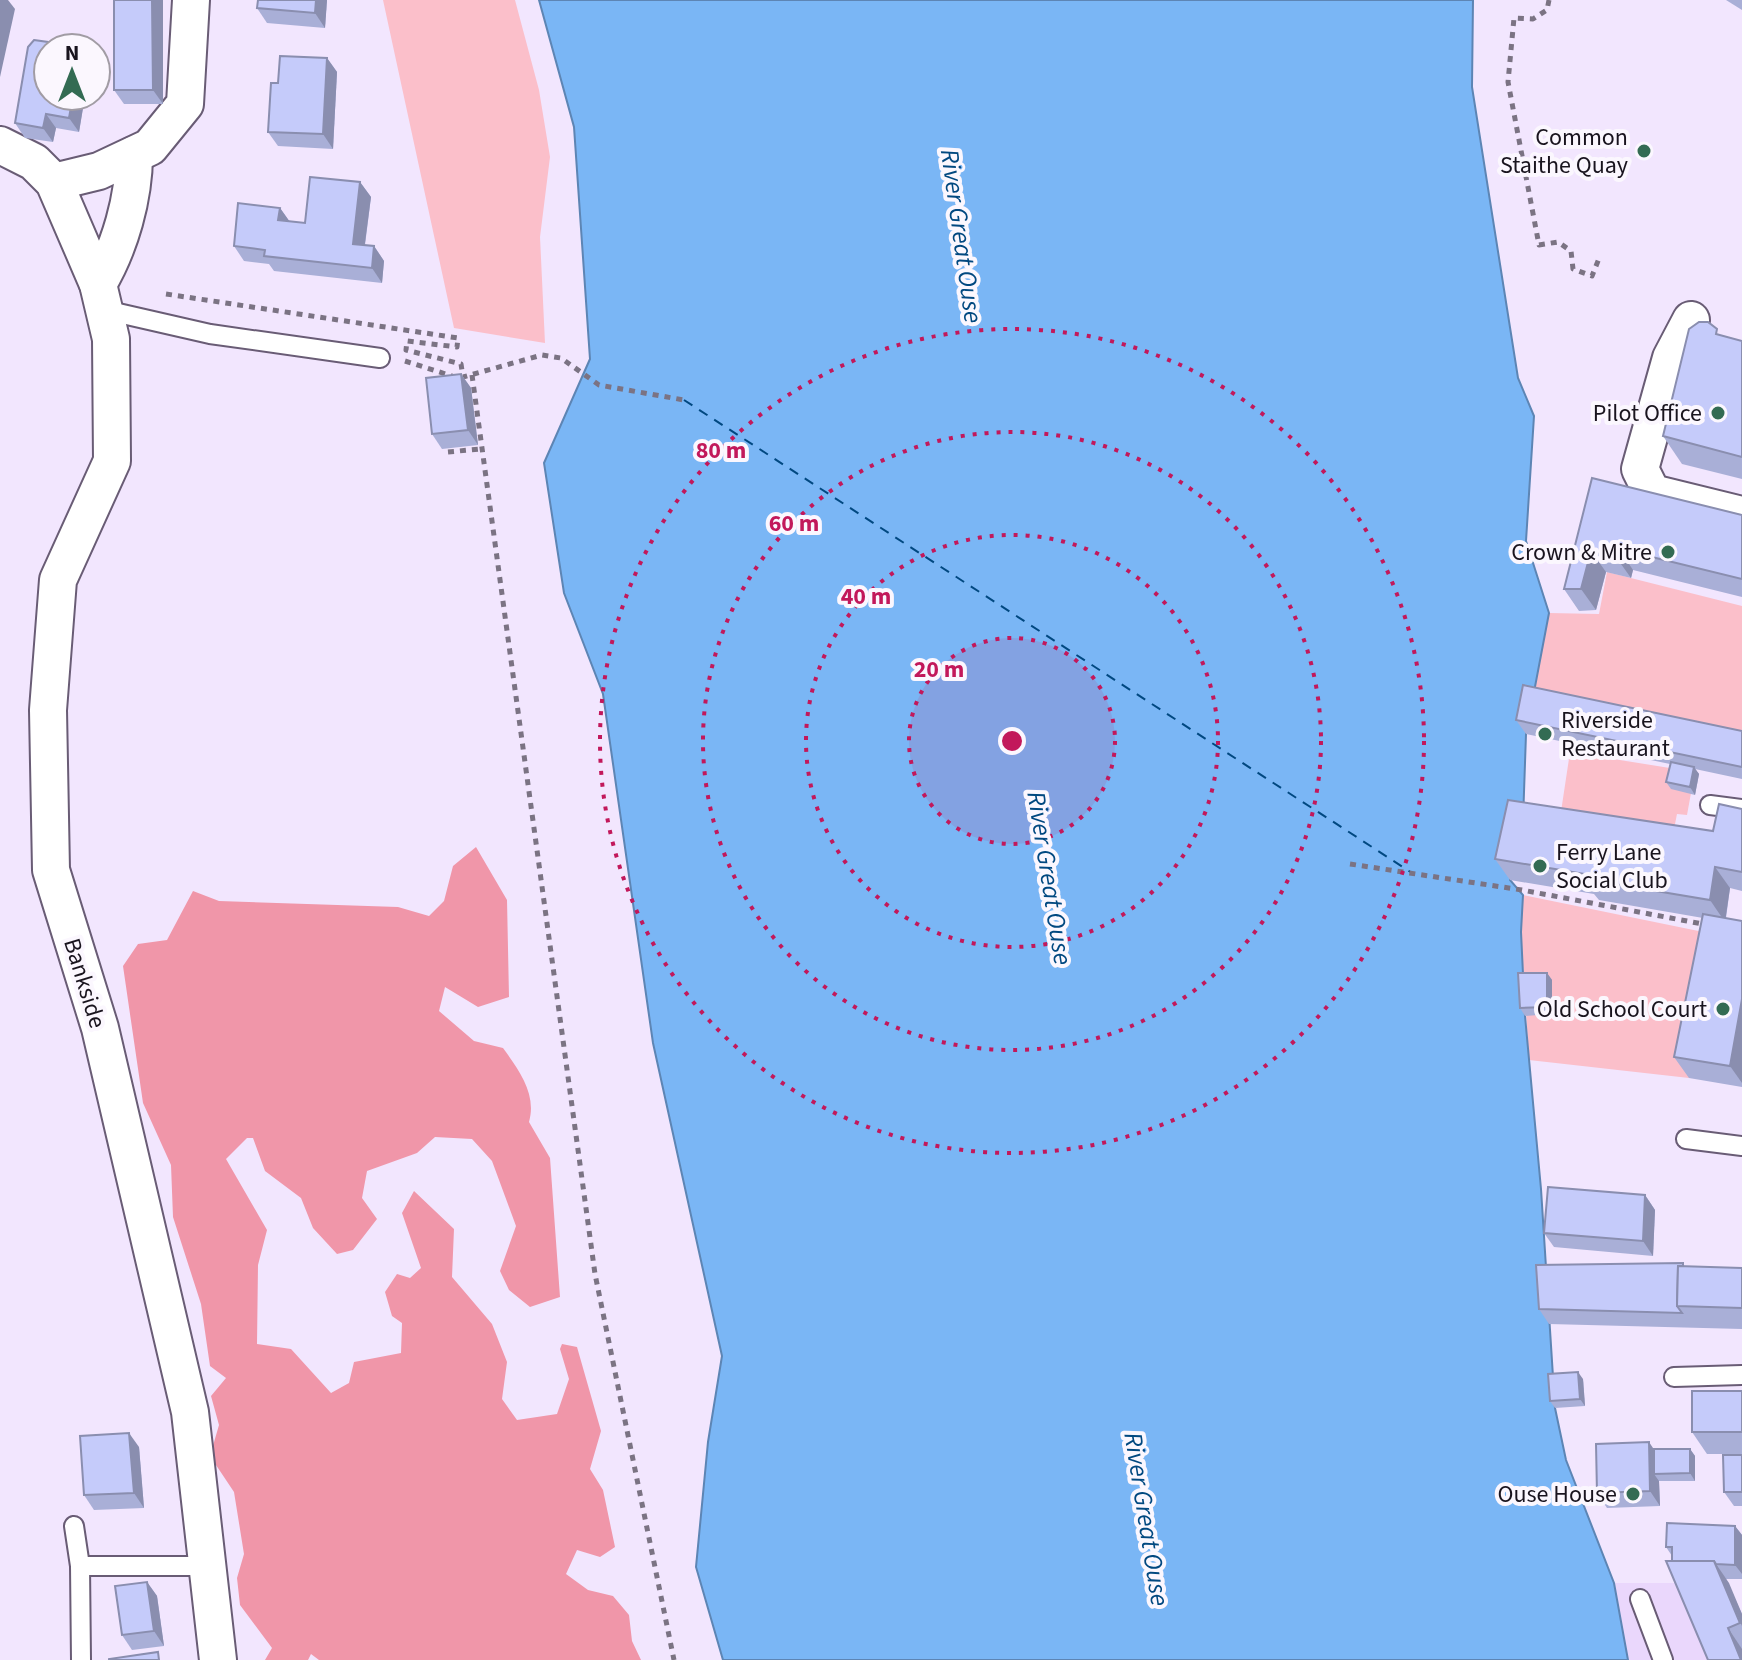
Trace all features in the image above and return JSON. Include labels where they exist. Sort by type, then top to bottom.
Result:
[{"type":"street","points":[[0,145],[34,162],[54,182],[99,171],[142,151],[185,104],[191,0]]},
{"type":"street","points":[[102,297],[142,151]]},
{"type":"street","name":"Bankside","points":[[54,182],[102,297],[111,339],[112,461],[58,580],[48,710],[51,870],[100,1028],[190,1412],[218,1660]]},
{"type":"street","points":[[1691,320],[1671,358],[1640,469],[1652,493],[1742,515]]},
{"type":"lane","points":[[102,297],[210,334],[380,358]]},
{"type":"lane","points":[[1710,805],[1742,809]]},
{"type":"lane","points":[[1686,1139],[1742,1146]]},
{"type":"lane","points":[[1674,1377],[1742,1375]]},
{"type":"lane","points":[[74,1526],[80,1566],[81,1660]]},
{"type":"lane","points":[[80,1566],[207,1566]]},
{"type":"lane","points":[[1640,1599],[1663,1660]]},
{"type":"path","points":[[1549,0],[1547,10],[1533,19],[1514,18],[1508,82],[1539,245],[1558,242],[1571,251],[1573,269],[1592,276],[1600,256]]},
{"type":"path","points":[[674,1660],[595,1274],[472,375],[542,355],[561,358],[599,385],[684,400]]},
{"type":"path","points":[[409,362],[463,377]]},
{"type":"path","points":[[448,452],[480,449]]},
{"type":"path","points":[[1350,864],[1522,890],[1713,926]]},
{"type":"shaded area","points":[[383,0],[515,0],[539,90],[550,157],[540,237],[545,343],[454,328]]},
{"type":"shaded area","points":[[1607,572],[1742,606],[1742,744],[1533,699],[1549,613],[1599,614]]},
{"type":"shaded area","points":[[1570,752],[1676,769],[1691,793],[1687,815],[1677,814],[1671,844],[1559,825]]},
{"type":"shaded area","points":[[476,847],[507,900],[509,997],[478,1007],[445,987],[439,1011],[474,1041],[503,1048],[529,1092],[529,1122],[550,1158],[560,1297],[530,1307],[509,1290],[500,1271],[516,1226],[492,1161],[472,1139],[435,1137],[417,1153],[367,1171],[362,1198],[377,1219],[353,1250],[337,1254],[313,1228],[301,1198],[265,1171],[253,1138],[247,1138],[226,1159],[267,1230],[258,1265],[257,1344],[291,1349],[331,1393],[349,1383],[354,1362],[401,1353],[402,1323],[392,1316],[385,1292],[397,1274],[410,1278],[421,1268],[402,1213],[414,1191],[454,1229],[452,1277],[492,1324],[507,1362],[502,1399],[517,1420],[557,1414],[569,1379],[560,1349],[562,1344],[577,1347],[601,1431],[590,1469],[603,1490],[615,1547],[600,1557],[577,1550],[566,1574],[588,1590],[613,1596],[629,1615],[632,1641],[641,1660],[319,1660],[311,1654],[308,1660],[265,1660],[272,1648],[240,1605],[237,1578],[244,1554],[234,1492],[210,1456],[219,1425],[211,1396],[226,1378],[210,1366],[201,1304],[173,1217],[171,1165],[143,1103],[123,966],[138,944],[167,940],[193,891],[219,901],[398,907],[429,916],[444,901],[453,866]]},
{"type":"shaded area","name":"Old School Court","points":[[1523,895],[1718,935],[1689,1078],[1529,1060],[1521,932]]},
{"type":"shaded area","points":[[1614,1583],[1681,1583],[1714,1660],[1628,1660]]},
{"type":"water","name":"River Great Ouse","points":[[539,0],[1473,0],[1472,87],[1518,378],[1534,416],[1526,541],[1549,613],[1526,734],[1523,821],[1510,880],[1523,895],[1521,932],[1525,1016],[1541,1189],[1555,1408],[1566,1460],[1614,1583],[1628,1660],[723,1660],[696,1567],[708,1442],[722,1356],[653,1043],[603,694],[564,593],[544,463],[590,359],[574,127]]},
{"type":"building","points":[[114,0],[152,0],[153,90],[114,90]]},
{"type":"building","points":[[258,0],[316,0],[315,13],[257,8]]},
{"type":"building","points":[[32,42],[32,112],[70,112],[69,118],[46,114],[43,128],[15,123],[28,47]]},
{"type":"building","points":[[280,56],[327,58],[323,134],[268,132],[271,83],[278,83]]},
{"type":"building","points":[[310,177],[360,182],[353,244],[374,246],[372,268],[264,256],[265,250],[234,246],[238,203],[280,208],[278,220],[305,223]]},
{"type":"building","points":[[1699,322],[1708,322],[1717,329],[1716,334],[1742,341],[1742,457],[1663,436],[1689,329]]},
{"type":"building","points":[[461,374],[468,430],[432,434],[426,378]]},
{"type":"building","points":[[1592,478],[1742,515],[1742,579],[1619,549],[1616,557],[1591,551],[1581,589],[1564,589]]},
{"type":"building","points":[[1523,685],[1742,731],[1742,767],[1516,720]]},
{"type":"building","points":[[1671,762],[1694,767],[1690,787],[1666,782]]},
{"type":"building","points":[[1508,800],[1713,831],[1719,804],[1742,809],[1742,872],[1715,867],[1710,900],[1584,879],[1585,874],[1495,859]]},
{"type":"building","points":[[1703,914],[1742,921],[1742,999],[1730,1066],[1674,1057]]},
{"type":"building","points":[[1518,973],[1547,973],[1547,1007],[1520,1008]]},
{"type":"building","points":[[1548,1187],[1645,1195],[1643,1241],[1544,1233]]},
{"type":"building","points":[[1683,1263],[1683,1266],[1678,1266],[1677,1306],[1682,1313],[1539,1309],[1536,1265]]},
{"type":"building","points":[[1678,1266],[1742,1268],[1742,1308],[1677,1306]]},
{"type":"building","points":[[1578,1372],[1580,1399],[1550,1401],[1548,1374]]},
{"type":"building","points":[[1692,1391],[1742,1391],[1742,1432],[1692,1432]]},
{"type":"building","points":[[129,1433],[134,1493],[84,1495],[80,1436]]},
{"type":"building","points":[[1649,1442],[1650,1491],[1597,1493],[1596,1444]]},
{"type":"building","points":[[1654,1449],[1690,1449],[1690,1473],[1654,1474]]},
{"type":"building","points":[[1723,1455],[1742,1455],[1742,1492],[1724,1492]]},
{"type":"building","points":[[1667,1523],[1735,1526],[1735,1565],[1716,1564],[1714,1561],[1672,1561],[1672,1547],[1666,1547]]},
{"type":"building","points":[[1666,1561],[1714,1561],[1740,1623],[1728,1628],[1741,1660],[1708,1660]]},
{"type":"building","points":[[147,1582],[154,1631],[122,1635],[115,1586]]},
{"type":"building","points":[[158,1652],[159,1660],[109,1660],[109,1659]]},
{"type":"ferry route","points":[[684,400],[1412,873]]},
{"type":"place","name":"Common Staithe Quay","points":[[1644,151]]},
{"type":"place","name":"Pilot Office","points":[[1718,413]]},
{"type":"place","name":"Crown & Mitre","points":[[1668,552]]},
{"type":"place","name":"Riverside Restaurant","points":[[1545,734]]},
{"type":"place","name":"Ferry Lane Social Club","points":[[1540,866]]},
{"type":"place","name":"Old School Court","points":[[1723,1009]]},
{"type":"place","name":"Ouse House","points":[[1633,1494]]}]
